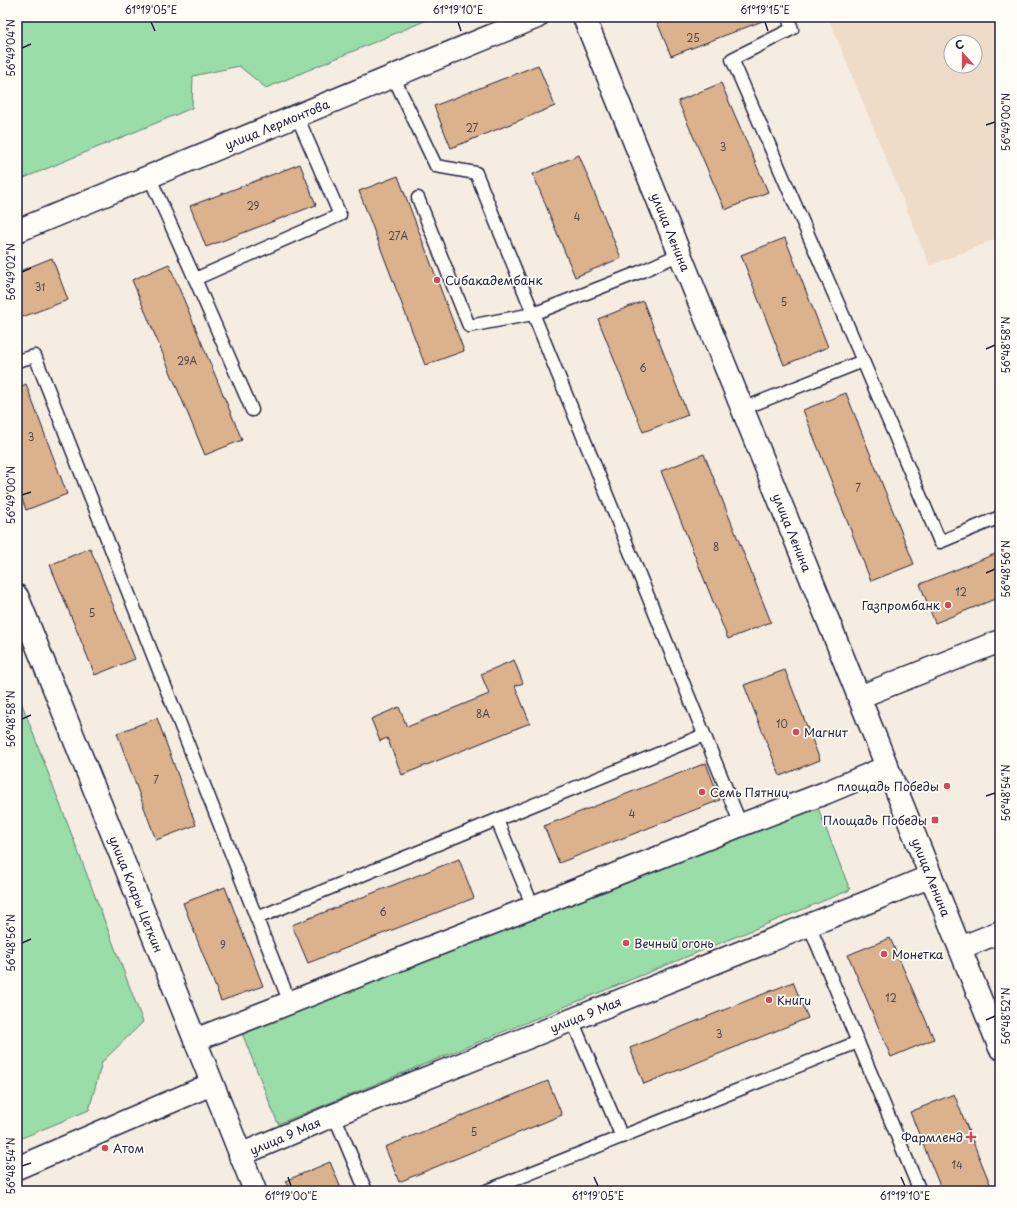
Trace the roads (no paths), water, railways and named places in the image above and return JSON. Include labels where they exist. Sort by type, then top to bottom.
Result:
[{"type":"street","name":"улица Лермонтова","points":[[17,231],[537,17]]},
{"type":"street","name":"улица Ленина","points":[[584,17],[1000,1048]]},
{"type":"street","name":"улица Клары Цеткин","points":[[17,596],[255,1191]]},
{"type":"street","points":[[859,697],[1000,641]]},
{"type":"street","points":[[195,1040],[825,793],[887,767]]},
{"type":"street","name":"улица 9 Мая","points":[[240,1155],[334,1115],[931,876]]},
{"type":"street","points":[[960,948],[1000,932]]},
{"type":"street","points":[[17,1168],[212,1084]]},
{"type":"lane","points":[[788,17],[792,29],[732,59],[940,542],[1000,517]]},
{"type":"lane","points":[[393,76],[436,166],[476,173],[741,825]]},
{"type":"lane","points":[[195,279],[340,215],[297,116]]},
{"type":"lane","points":[[149,176],[252,410]]},
{"type":"lane","points":[[418,198],[469,326],[533,314],[640,272],[680,254]]},
{"type":"lane","points":[[17,361],[35,356],[290,1003]]},
{"type":"lane","points":[[742,409],[863,361]]},
{"type":"lane","points":[[257,918],[704,735]]},
{"type":"lane","points":[[497,820],[532,907]]},
{"type":"lane","points":[[809,925],[920,1191]]},
{"type":"lane","points":[[572,1020],[622,1137]]},
{"type":"lane","points":[[486,1191],[858,1042]]},
{"type":"lane","points":[[334,1115],[366,1191]]},
{"type":"place","name":"Сибакадембанк","points":[[437,280]]},
{"type":"place","name":"Газпромбанк","points":[[948,605]]},
{"type":"place","name":"Магнит","points":[[796,732]]},
{"type":"place","name":"площадь Победы","points":[[947,786]]},
{"type":"place","name":"Семь Пятниц","points":[[702,792]]},
{"type":"place","name":"Площадь Победы","points":[[935,820]]},
{"type":"place","name":"Вечный огонь","points":[[626,943]]},
{"type":"place","name":"Монетка","points":[[884,954]]},
{"type":"place","name":"Книги","points":[[769,1000]]},
{"type":"place","name":"Фармленд","points":[[971,1137]]},
{"type":"place","name":"Атом","points":[[105,1148]]}]
